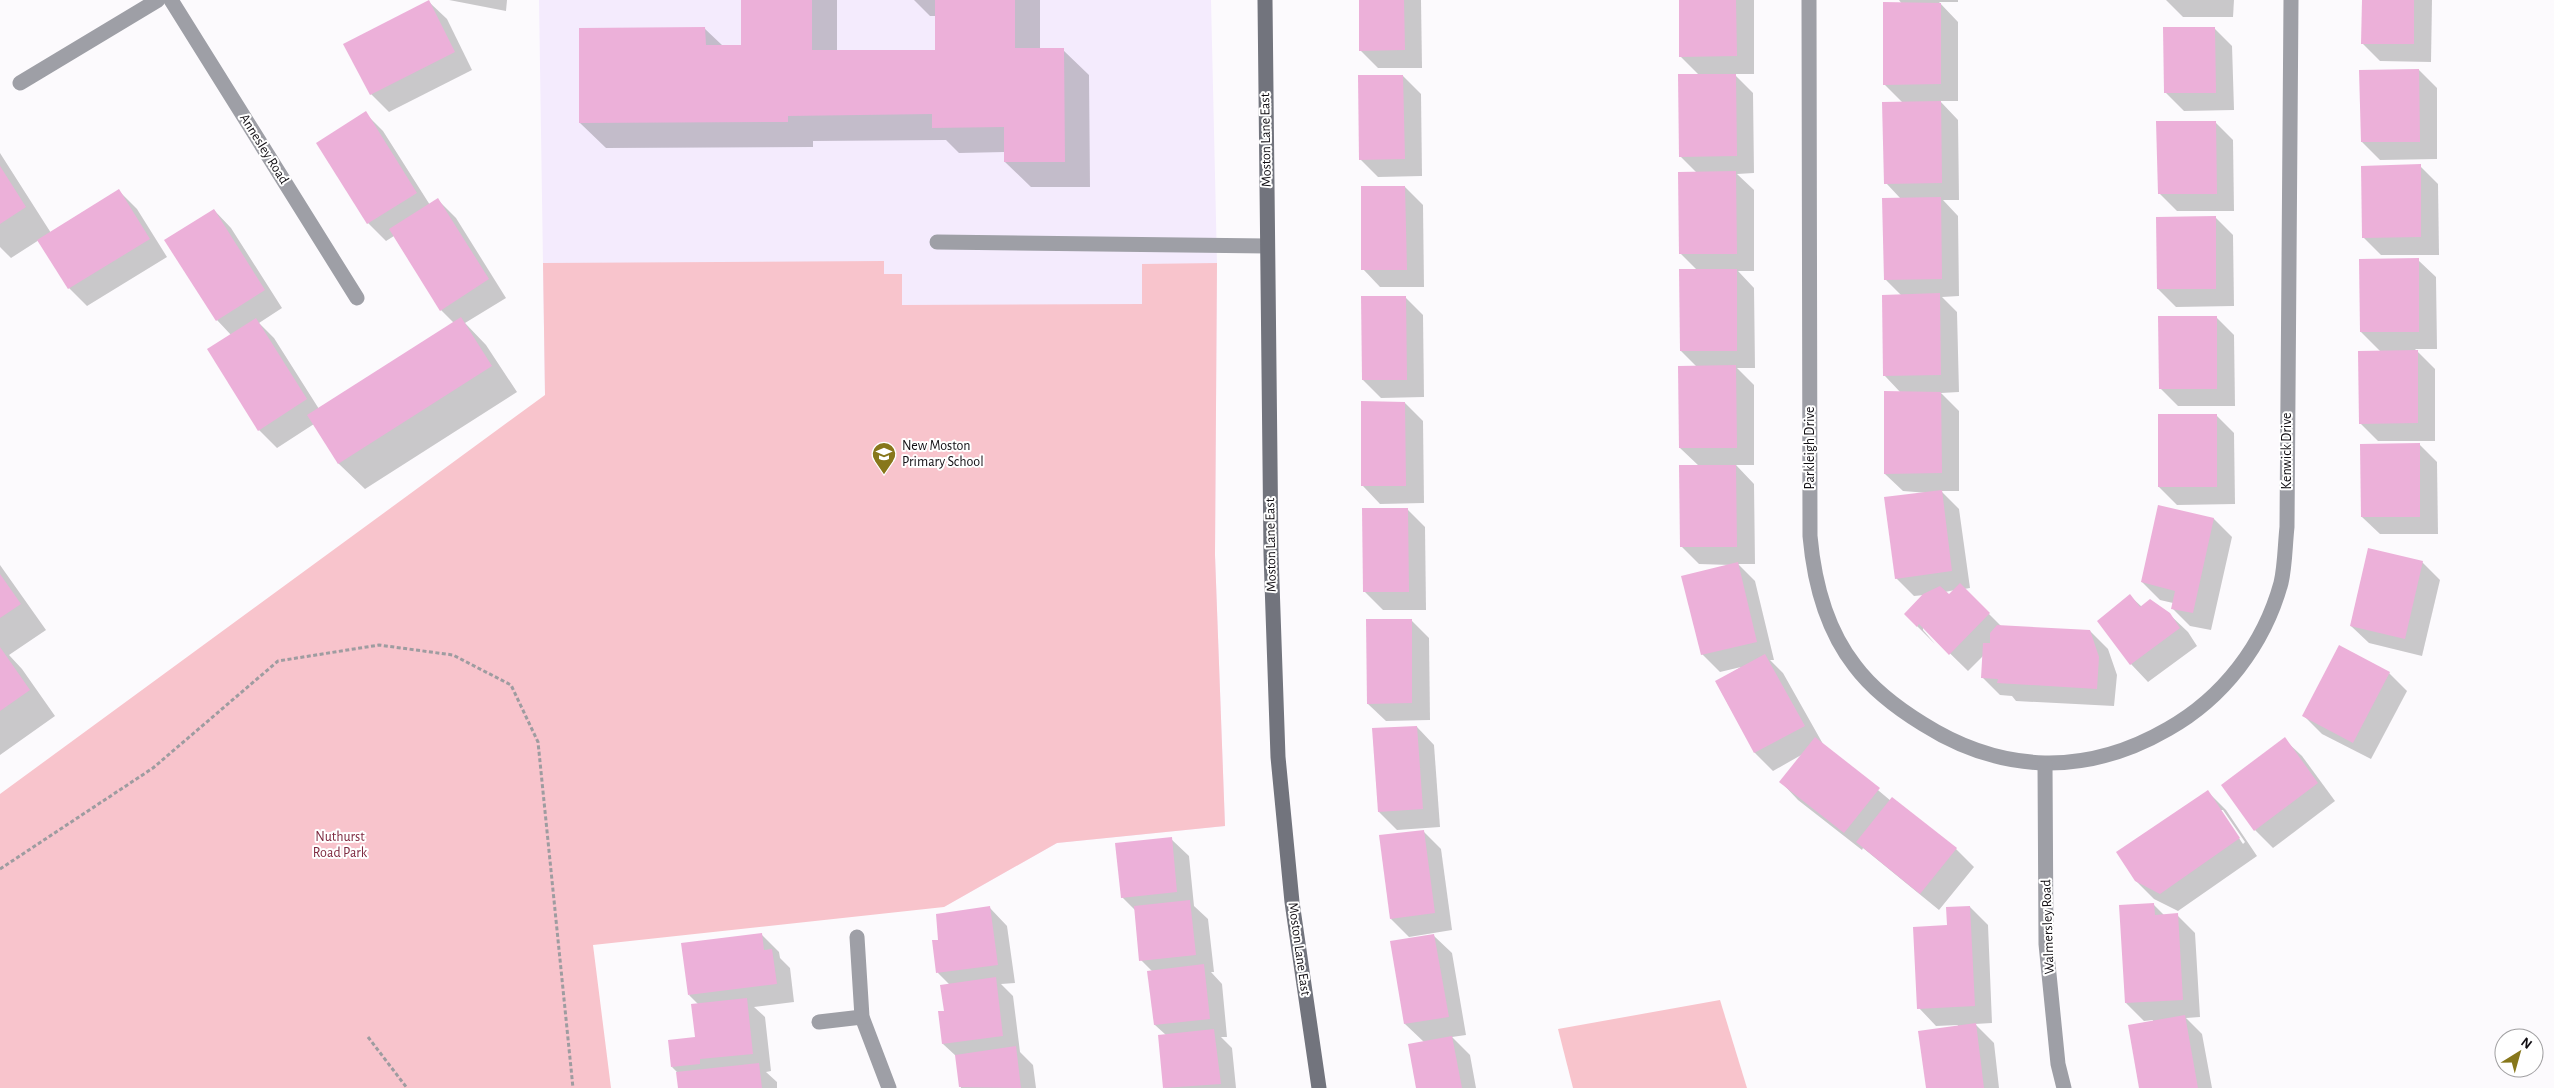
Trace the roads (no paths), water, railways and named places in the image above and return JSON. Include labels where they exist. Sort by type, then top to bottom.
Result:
[{"type":"street","points":[[20,83],[158,0]]},
{"type":"street","name":"Annesley Road","points":[[171,0],[357,298]]},
{"type":"street","name":"Moston Lane East","points":[[1265,0],[1271,554],[1278,757],[1292,902],[1319,1088]]},
{"type":"street","name":"Parkleigh Drive","points":[[1809,0],[1810,536],[1813,568],[1822,600],[1834,631],[1854,665],[1880,694],[1944,738],[1975,751],[2008,760],[2045,764]]},
{"type":"street","name":"Kenwick Drive","points":[[2045,764],[2102,757],[2144,743],[2188,718],[2222,689],[2248,654],[2268,617],[2281,582],[2287,527],[2291,0]]},
{"type":"street","points":[[937,242],[1267,246]]},
{"type":"street","name":"Walmersley Road","points":[[2045,764],[2046,944],[2058,1064],[2064,1088]]},
{"type":"street","points":[[857,937],[862,1017],[889,1088]]},
{"type":"street","points":[[819,1022],[862,1017]]},
{"type":"place","name":"New Moston Primary School","points":[[884,475]]},
{"type":"park label","name":"Nuthurst Road Park","points":[[340,846]]}]
